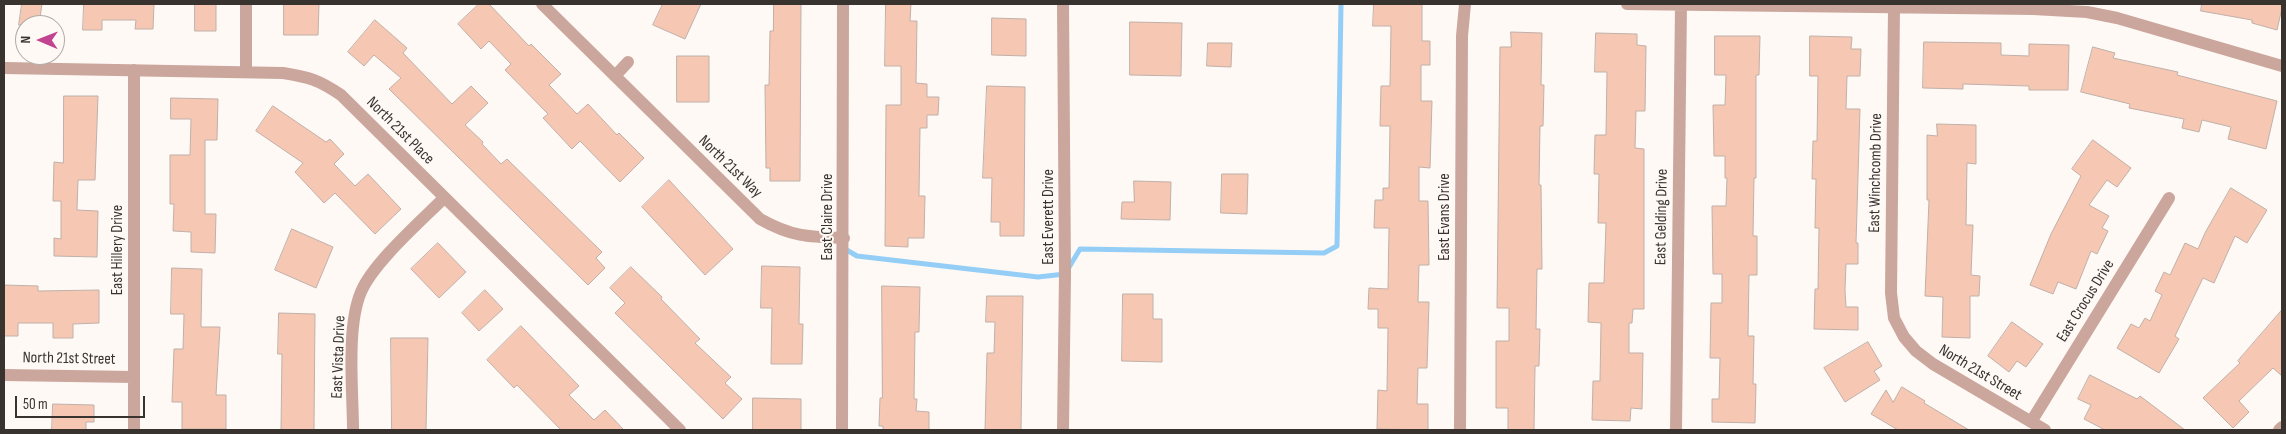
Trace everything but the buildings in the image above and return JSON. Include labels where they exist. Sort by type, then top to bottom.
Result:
[{"type":"street","points":[[246,4],[246,72]]},
{"type":"street","name":"North 21st Way","points":[[542,4],[760,219],[780,230],[803,236],[844,238]]},
{"type":"street","name":"East Claire Drive","points":[[842,430],[844,238],[843,4]]},
{"type":"street","name":"East Everett Drive","points":[[1063,430],[1065,274],[1064,4]]},
{"type":"street","name":"East Evans Drive","points":[[1460,430],[1462,36],[1465,4]]},
{"type":"street","points":[[1627,4],[2033,9],[2087,12],[2117,18],[2282,66]]},
{"type":"street","name":"East Gelding Drive","points":[[1676,430],[1681,5]]},
{"type":"street","name":"East Winchcomb Drive","points":[[1894,8],[1891,294],[1894,318],[1904,336]]},
{"type":"street","points":[[615,76],[628,62]]},
{"type":"street","name":"North 21st Place","points":[[4,68],[283,73],[309,76],[326,84],[341,95],[680,430]]},
{"type":"street","name":"East Hillery Drive","points":[[134,70],[134,430]]},
{"type":"street","name":"East Vista Drive","points":[[353,430],[353,340],[355,316],[361,292],[382,261],[444,198]]},
{"type":"street","name":"East Crocus Drive","points":[[2031,422],[2169,198]]},
{"type":"street","name":"North 21st Street","points":[[1904,336],[1916,352],[1933,364],[2045,430]]},
{"type":"street","name":"North 21st Street","points":[[4,375],[134,376]]},
{"type":"street","points":[[2279,430],[2282,426]]},
{"type":"waterway","points":[[845,249],[857,256],[1038,277],[1065,274],[1080,249],[1324,253],[1337,246],[1341,4]]}]
